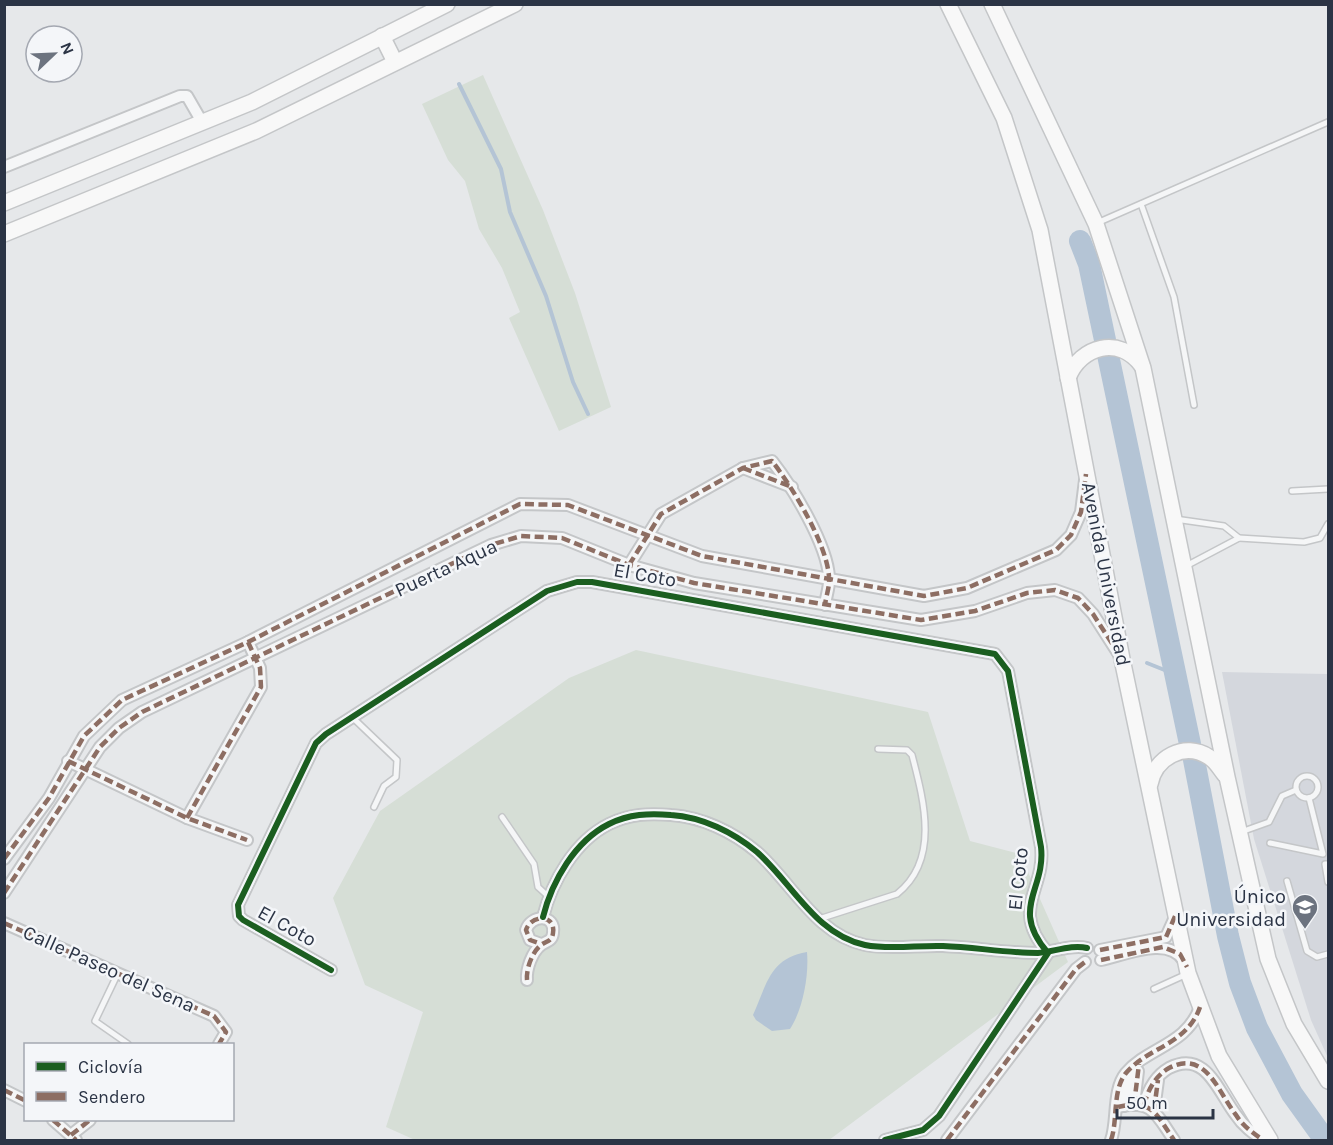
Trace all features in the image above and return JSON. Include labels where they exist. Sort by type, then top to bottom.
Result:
[{"type":"main road","points":[[4,203],[252,102],[447,4]]},
{"type":"main road","points":[[4,234],[256,131],[515,4]]},
{"type":"main road","name":"Avenida Universidad","points":[[948,4],[1004,118],[1040,230],[1122,659],[1187,970],[1229,1075],[1270,1140]]},
{"type":"main road","points":[[992,4],[1096,224],[1143,368],[1227,777],[1268,959],[1282,998],[1309,1051],[1329,1081]]},
{"type":"main road","points":[[382,36],[395,62]]},
{"type":"main road","points":[[1068,378],[1080,358],[1100,348],[1125,351],[1143,368]]},
{"type":"main road","points":[[1149,787],[1156,765],[1164,758],[1187,752],[1208,756],[1227,777]]},
{"type":"street","points":[[4,167],[180,96],[187,96],[202,122]]},
{"type":"street","points":[[629,565],[661,514],[742,468],[772,461],[792,487],[827,561],[830,580],[825,605]]},
{"type":"street","points":[[742,468],[792,487]]},
{"type":"street","name":"Puerta Aqua","points":[[4,859],[49,798],[68,760],[84,736],[104,715],[123,700],[248,642],[520,504],[568,505],[702,556],[924,596],[967,588],[1056,550],[1071,535],[1081,512],[1086,474]]},
{"type":"street","name":"Puerta Aqua","points":[[4,894],[100,747],[119,728],[142,712],[491,545],[521,536],[562,538],[629,565],[694,583],[921,620],[975,611],[1027,593],[1055,590],[1078,598],[1093,614],[1122,659]]},
{"type":"street","name":"El Coto","points":[[331,970],[243,920],[239,916],[238,905],[316,743],[352,717],[547,591],[576,582],[592,582],[994,654],[1008,671],[1041,847],[1030,903],[1030,920],[1036,936],[1048,952]]},
{"type":"street","points":[[187,818],[261,687],[262,677],[248,642]]},
{"type":"street","points":[[68,760],[86,771],[187,818],[247,840]]},
{"type":"street","points":[[543,917],[550,897],[575,850],[592,834],[615,821],[654,813],[683,816],[734,835],[757,853],[819,920],[842,937],[866,945],[941,945],[1048,952],[1096,947],[1101,955]]},
{"type":"street","points":[[1085,962],[1094,965],[1101,955],[1166,937],[1176,914]]},
{"type":"street","points":[[527,980],[526,972],[531,960],[541,945],[551,940],[554,929],[543,917],[532,920],[526,930],[530,940],[541,945]]},
{"type":"street","name":"Calle Paseo del Sena","points":[[4,923],[214,1016],[226,1032],[220,1043]]},
{"type":"street","points":[[1101,955],[1163,947],[1180,954],[1187,970]]},
{"type":"street","points":[[1085,962],[1083,957],[1087,948]]},
{"type":"street","points":[[885,1140],[909,1136],[923,1130],[939,1116],[1048,952]]},
{"type":"street","points":[[947,1140],[1076,969],[1085,962]]},
{"type":"street","points":[[1169,1138],[1135,1107],[1127,1088],[1138,1064],[1191,1025],[1200,1007]]},
{"type":"street","points":[[1111,1140],[1117,1126],[1135,1107],[1155,1096],[1163,1072],[1176,1065],[1198,1065],[1210,1074],[1236,1116],[1263,1140]]},
{"type":"street","points":[[4,1090],[24,1100]]},
{"type":"street","points":[[55,1121],[74,1138],[88,1121]]},
{"type":"lane","points":[[1096,224],[1329,122]]},
{"type":"lane","points":[[1142,204],[1174,297],[1194,405]]},
{"type":"lane","points":[[1292,491],[1329,489]]},
{"type":"lane","points":[[1174,519],[1224,526],[1239,538]]},
{"type":"lane","points":[[1185,567],[1239,538],[1304,542],[1320,538],[1329,524]]},
{"type":"lane","points":[[352,717],[397,760],[396,777],[384,786],[374,807]]},
{"type":"lane","points":[[819,920],[897,894],[907,887],[923,860],[925,824],[912,755],[907,750],[878,749]]},
{"type":"lane","points":[[1239,833],[1269,822],[1281,796],[1296,790],[1300,778],[1312,777],[1318,788],[1309,798]]},
{"type":"lane","points":[[1296,790],[1301,796],[1309,798]]},
{"type":"lane","points":[[1270,843],[1323,855],[1309,798]]},
{"type":"lane","points":[[502,817],[534,864],[538,887],[550,897]]},
{"type":"lane","points":[[1329,864],[1325,864],[1329,882]]},
{"type":"lane","points":[[1287,881],[1307,951],[1317,957],[1329,954]]},
{"type":"lane","points":[[1154,989],[1187,970]]},
{"type":"lane","points":[[118,973],[95,1021],[127,1043]]},
{"type":"shaded area","points":[[483,75],[543,210],[575,293],[611,407],[559,431],[509,318],[520,312],[502,268],[479,229],[465,181],[448,160],[422,104]]},
{"type":"shaded area","points":[[636,650],[928,712],[970,841],[1020,854],[1068,962],[829,1140],[415,1140],[386,1127],[423,1012],[365,985],[333,898],[380,811],[569,678]]},
{"type":"shaded area","name":"Único Universidad","points":[[1222,672],[1328,674],[1328,1058],[1311,1020],[1254,839]]},
{"type":"water","points":[[807,952],[804,992],[795,1021],[790,1029],[772,1031],[756,1020],[753,1015],[766,983],[777,966],[795,955]]},
{"type":"waterway","points":[[459,84],[501,169],[510,212],[546,296],[573,382],[588,414]]},
{"type":"waterway","points":[[1080,241],[1089,264],[1105,340]]},
{"type":"waterway","points":[[1108,355],[1190,744]]},
{"type":"waterway","points":[[1147,663],[1177,675]]},
{"type":"waterway","points":[[1194,760],[1228,936],[1240,983],[1257,1028],[1292,1094],[1325,1140]]},
{"type":"marked path","points":[[629,565],[661,514],[743,468],[772,461],[799,501],[822,549],[829,577],[825,605]]},
{"type":"marked path","points":[[743,468],[792,487]]},
{"type":"marked path","points":[[4,859],[49,798],[84,736],[122,700],[248,642],[520,504],[568,505],[702,556],[924,596],[967,588],[1056,550],[1071,535],[1081,512],[1086,474]]},
{"type":"marked path","points":[[4,893],[100,747],[119,728],[142,712],[491,545],[521,536],[562,538],[629,565],[694,583],[921,620],[975,611],[1027,593],[1055,590],[1078,598],[1093,614],[1122,659]]},
{"type":"marked path","points":[[187,818],[261,687],[260,668],[248,642]]},
{"type":"marked path","points":[[68,761],[187,818],[247,840]]},
{"type":"marked path","points":[[1100,950],[1166,937],[1176,914]]},
{"type":"marked path","points":[[527,980],[532,956],[552,936],[551,922],[542,918],[533,921],[526,930],[530,940],[541,944]]},
{"type":"marked path","points":[[4,923],[214,1016],[226,1032],[220,1043]]},
{"type":"marked path","points":[[1101,960],[1163,947],[1180,954],[1187,967]]},
{"type":"marked path","points":[[947,1140],[1076,969],[1085,962]]},
{"type":"marked path","points":[[1111,1140],[1119,1088],[1126,1073],[1135,1064],[1186,1030],[1200,1007]]},
{"type":"marked path","points":[[1134,1105],[1139,1064]]},
{"type":"marked path","points":[[1144,1105],[1153,1084],[1164,1071],[1182,1064],[1193,1064],[1202,1068],[1210,1076],[1239,1119],[1263,1140]]},
{"type":"marked path","points":[[1154,1110],[1158,1080]]},
{"type":"marked path","points":[[4,1090],[24,1100]]},
{"type":"marked path","points":[[1118,1107],[1130,1105],[1147,1107],[1158,1117],[1174,1140]]},
{"type":"marked path","points":[[54,1121],[76,1140]]},
{"type":"marked path","points":[[71,1135],[89,1121]]},
{"type":"cycle path","points":[[331,970],[243,920],[239,916],[238,905],[316,743],[326,734],[547,591],[577,582],[592,582],[995,654],[1008,671],[1041,847],[1039,875],[1030,911],[1031,924],[1048,953],[939,1116],[923,1130],[885,1140]]},
{"type":"cycle path","points":[[543,917],[552,890],[567,863],[597,831],[624,818],[663,814],[706,822],[738,838],[770,864],[806,906],[832,931],[865,945],[943,946],[1038,953],[1069,948],[1087,948]]},
{"type":"place","name":"Único Universidad","points":[[1305,930]]}]
